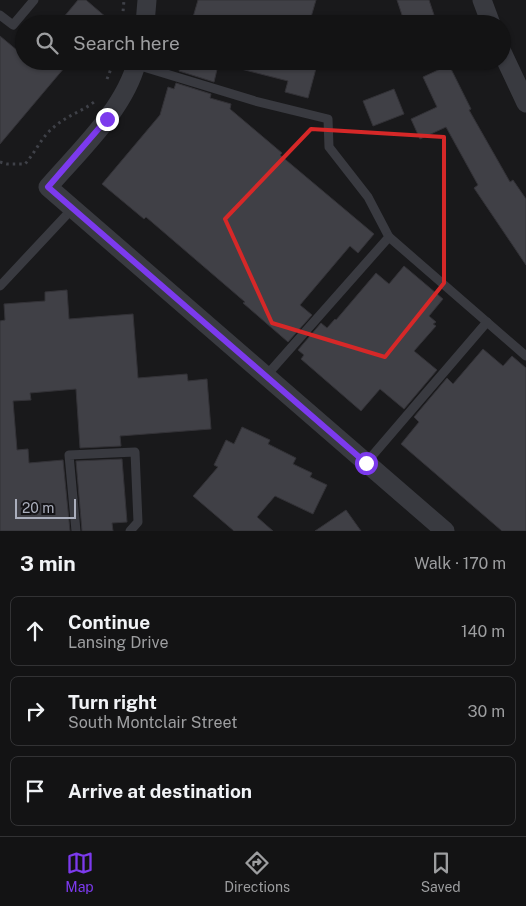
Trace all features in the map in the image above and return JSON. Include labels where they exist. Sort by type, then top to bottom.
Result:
[{"type":"street","points":[[146,15],[147,0]]},
{"type":"street","points":[[482,0],[488,15]]},
{"type":"street","points":[[134,70],[124,92],[107,119],[48,187],[445,531]]},
{"type":"street","points":[[510,70],[526,103]]},
{"type":"lane","points":[[21,15],[34,0]]},
{"type":"lane","points":[[0,15],[13,25],[15,23]]},
{"type":"lane","points":[[159,70],[255,101],[328,119],[329,147],[368,197],[389,238],[526,356]]},
{"type":"lane","points":[[0,286],[73,208]]},
{"type":"lane","points":[[266,376],[389,238]]},
{"type":"lane","points":[[366,463],[487,322]]},
{"type":"lane","points":[[76,531],[69,455],[135,452],[138,522],[130,531]]},
{"type":"path","points":[[123,15],[124,0]]},
{"type":"path","points":[[104,86],[110,70]]},
{"type":"path","points":[[0,162],[6,164],[25,164],[52,128],[68,116],[82,111],[96,100]]},
{"type":"highlighted area","points":[[311,129],[444,137],[444,283],[385,357],[272,323],[225,219]]},
{"type":"building","points":[[78,0],[86,0],[104,15],[66,15]]},
{"type":"building","points":[[198,0],[316,0],[312,15],[194,15]]},
{"type":"building","points":[[397,0],[429,0],[434,15],[402,15]]},
{"type":"building","points":[[0,36],[15,48],[15,70],[62,70],[0,144]]},
{"type":"building","points":[[179,70],[217,70],[214,82]]},
{"type":"building","points":[[245,70],[316,70],[308,98],[285,92],[288,81]]},
{"type":"building","points":[[438,70],[452,70],[471,109],[469,110],[510,182],[513,180],[526,199],[526,265],[474,188],[478,185],[446,127],[420,139],[411,119],[437,107],[423,77]]},
{"type":"building","points":[[176,83],[211,94],[210,98],[231,104],[230,109],[282,153],[280,155],[374,234],[358,253],[350,246],[300,305],[312,315],[288,342],[243,303],[245,302],[146,217],[144,219],[102,184],[160,115],[168,87],[174,89]]},
{"type":"building","points":[[394,89],[404,114],[373,126],[363,101]]},
{"type":"building","points":[[404,266],[443,299],[429,316],[436,322],[433,324],[436,326],[414,351],[437,370],[404,409],[380,389],[361,411],[301,359],[304,355],[298,350],[321,323],[327,328],[336,320],[376,273],[389,284]]},
{"type":"building","points":[[67,290],[69,319],[133,314],[138,378],[187,374],[188,381],[207,379],[211,429],[120,436],[121,446],[80,448],[76,389],[30,393],[31,400],[13,401],[17,450],[28,449],[29,463],[63,460],[70,531],[0,531],[0,321],[5,320],[4,304],[45,301],[45,292]]},
{"type":"building","points":[[483,349],[503,366],[512,356],[526,368],[526,531],[502,531],[401,444],[419,422],[414,417],[447,378],[453,384]]},
{"type":"building","points":[[242,427],[270,440],[268,444],[296,458],[293,464],[312,473],[310,477],[327,485],[313,514],[275,496],[257,517],[273,531],[234,531],[193,496],[218,467],[214,465],[226,440],[234,444]]},
{"type":"building","points":[[122,459],[127,522],[112,523],[113,531],[82,531],[76,461]]},
{"type":"building","points":[[346,510],[361,531],[315,531]]},
{"type":"route","points":[[107,119],[48,187],[366,463]]}]
